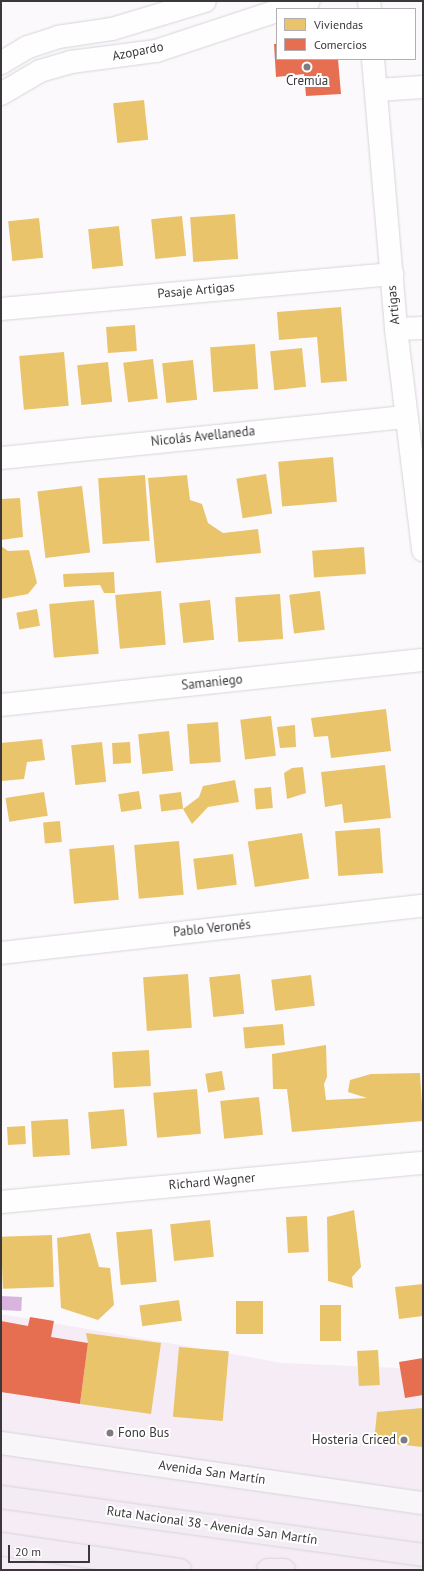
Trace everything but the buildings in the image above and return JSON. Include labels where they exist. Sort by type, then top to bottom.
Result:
[{"type":"main road","name":"Avenida San Martín","points":[[1,1443],[423,1503]]},
{"type":"main road","name":"Ruta Nacional 38 - Avenida San Martín","points":[[1,1497],[423,1555]]},
{"type":"main road","points":[[1,1544],[180,1570]]},
{"type":"main road","points":[[268,1570],[284,1570]]},
{"type":"street","points":[[1,62],[28,47],[58,37],[112,29],[205,1]]},
{"type":"street","points":[[287,8],[309,1]]},
{"type":"street","name":"Azopardo","points":[[1,94],[40,71],[71,62],[156,51],[276,11]]},
{"type":"street","name":"Artigas","points":[[373,60],[396,329],[423,550]]},
{"type":"street","points":[[376,90],[423,88]]},
{"type":"street","name":"Pasaje Artigas","points":[[1,309],[392,274]]},
{"type":"street","points":[[396,329],[423,328]]},
{"type":"street","name":"Nicolás Avellaneda","points":[[1,458],[406,417]]},
{"type":"street","name":"Samaniego","points":[[1,705],[423,660]]},
{"type":"street","name":"Pablo Veronés","points":[[1,953],[423,906]]},
{"type":"street","name":"Richard Wagner","points":[[1,1202],[423,1163]]},
{"type":"shaded area","points":[[1,1296],[22,1297],[21,1311],[1,1310]]},
{"type":"shaded area","points":[[1,1314],[283,1363],[423,1369],[423,1570],[1,1570]]},
{"type":"place","name":"Cremúa","points":[[307,67]]},
{"type":"place","name":"Fono Bus","points":[[110,1433]]},
{"type":"place","name":"Hosteria Criced","points":[[404,1440]]}]
